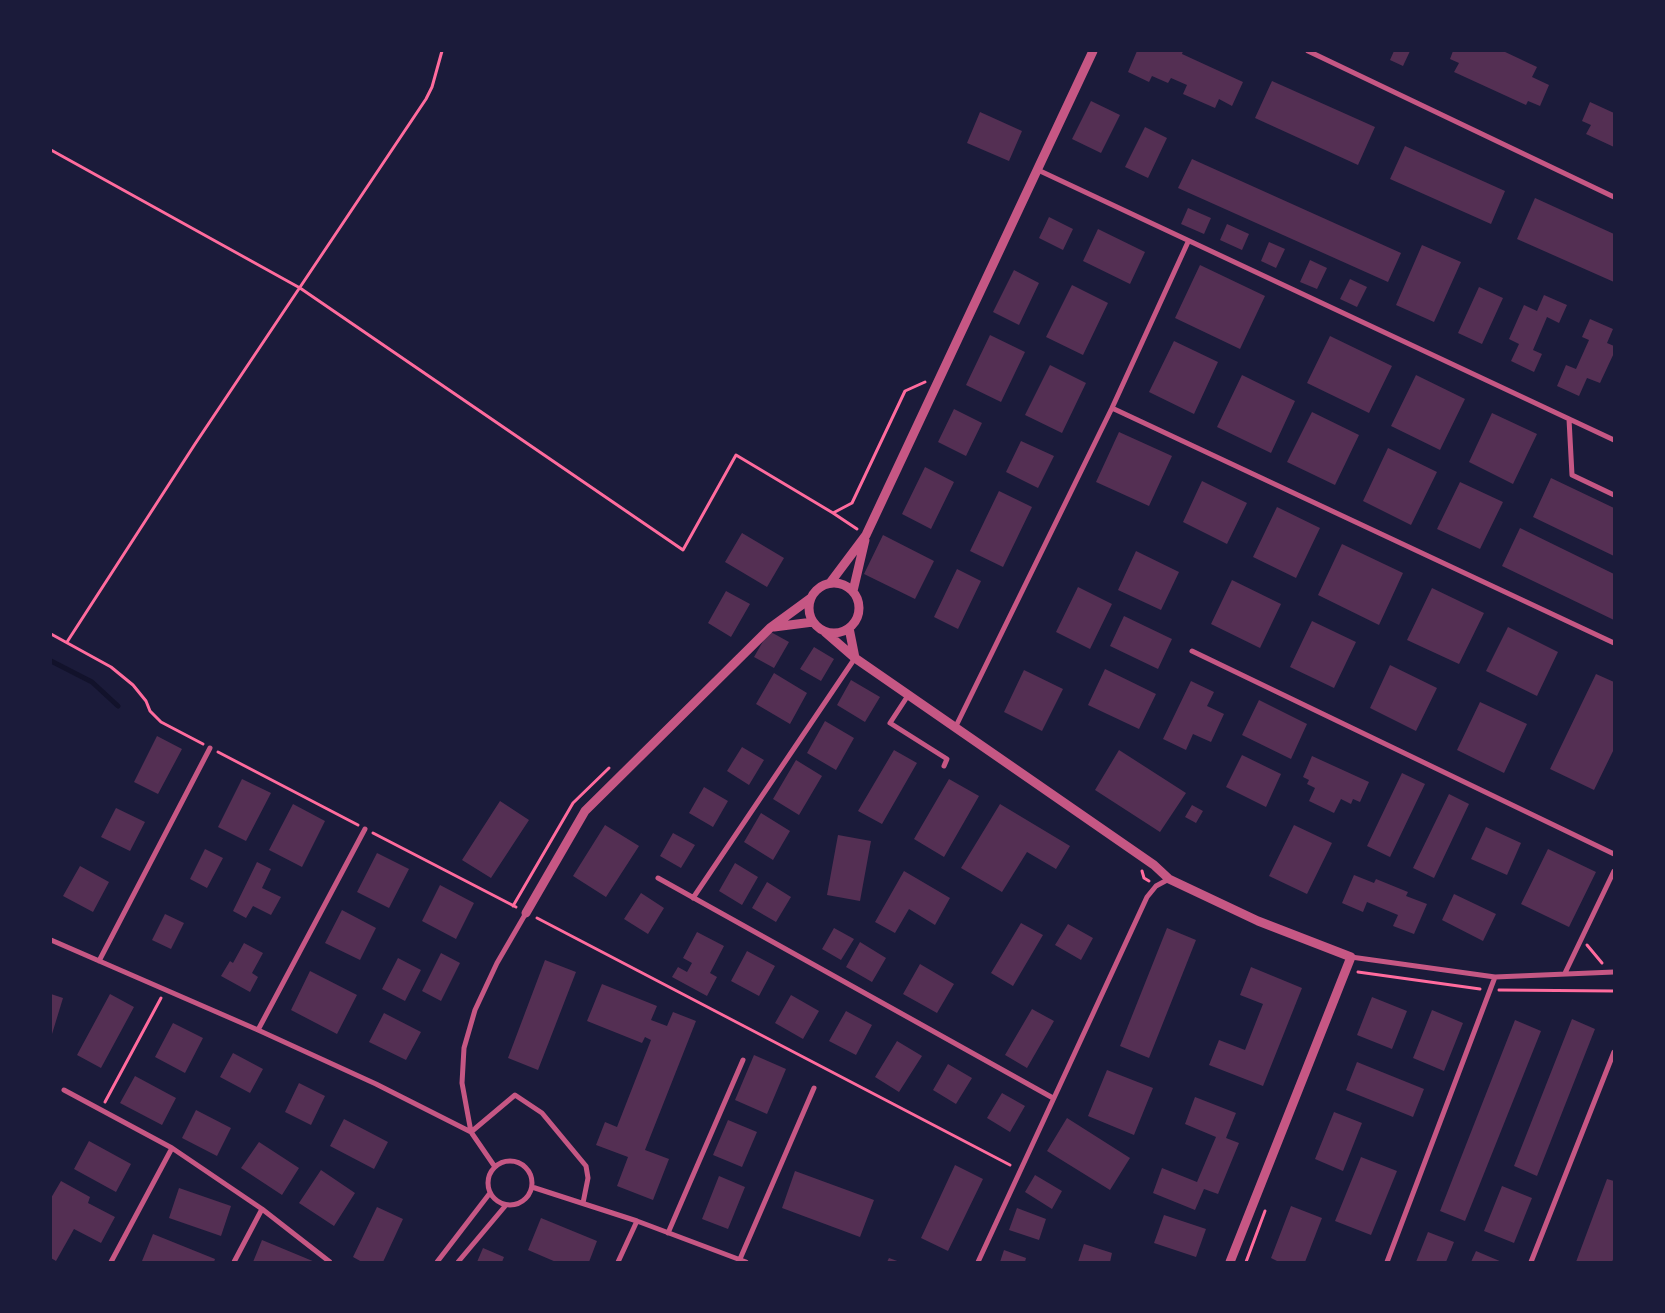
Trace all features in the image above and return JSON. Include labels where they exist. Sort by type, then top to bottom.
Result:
[{"type":"street","points":[[830,583],[866,535],[1092,51]]},
{"type":"street","points":[[1308,51],[1614,197]]},
{"type":"street","points":[[1038,170],[1188,242],[1614,440]]},
{"type":"street","points":[[956,726],[1112,408],[1188,242]]},
{"type":"street","points":[[1112,408],[1614,643]]},
{"type":"street","points":[[1569,419],[1572,475],[1614,495]]},
{"type":"street","points":[[853,592],[866,535]]},
{"type":"street","points":[[495,1167],[471,1132],[462,1084],[464,1048],[475,1010],[497,963],[585,811],[774,626],[811,598],[822,586],[830,583],[847,586],[853,592],[859,606],[855,622],[842,632],[825,632]]},
{"type":"street","points":[[811,598],[809,606],[813,622],[855,658],[1154,864],[1169,879],[1258,921],[1351,957],[1495,977],[1614,972]]},
{"type":"street","points":[[774,626],[813,622]]},
{"type":"street","points":[[693,898],[855,658],[849,628]]},
{"type":"street","points":[[1192,651],[1614,854]]},
{"type":"street","points":[[909,694],[890,723],[947,759],[944,766]]},
{"type":"street","points":[[100,961],[210,748]]},
{"type":"street","points":[[258,1030],[365,829]]},
{"type":"street","points":[[1565,973],[1614,870]]},
{"type":"street","points":[[658,878],[1053,1098]]},
{"type":"street","points":[[978,1262],[1147,897],[1156,886],[1169,879]]},
{"type":"street","points":[[51,940],[258,1030],[376,1084],[471,1132]]},
{"type":"street","points":[[1230,1262],[1351,957]]},
{"type":"street","points":[[1386,1262],[1495,977]]},
{"type":"street","points":[[1531,1262],[1614,1052]]},
{"type":"street","points":[[668,1233],[743,1060]]},
{"type":"street","points":[[740,1259],[814,1088]]},
{"type":"street","points":[[64,1090],[172,1148],[262,1210],[330,1262]]},
{"type":"street","points":[[471,1132],[515,1095],[542,1113],[586,1166],[588,1178],[583,1203]]},
{"type":"street","points":[[111,1262],[172,1148]]},
{"type":"street","points":[[458,1262],[506,1205],[522,1201],[532,1187],[530,1173],[521,1164],[508,1161],[495,1167],[488,1179],[490,1193],[494,1198],[506,1205]]},
{"type":"street","points":[[532,1187],[637,1221],[746,1262]]},
{"type":"street","points":[[437,1262],[490,1193]]},
{"type":"street","points":[[234,1262],[262,1210]]},
{"type":"street","points":[[618,1262],[637,1221]]},
{"type":"path","points":[[67,642],[195,444],[426,99],[432,87],[442,51]]},
{"type":"path","points":[[51,150],[300,288],[683,550],[736,455],[857,529]]},
{"type":"path","points":[[833,513],[852,503],[905,391],[942,375]]},
{"type":"path","points":[[51,634],[126,678],[161,722],[526,913]]},
{"type":"path","points":[[536,918],[1010,1166]]},
{"type":"path","points":[[1580,942],[1590,947],[1602,963],[1602,973]]},
{"type":"path","points":[[101,1110],[165,990]]},
{"type":"building","points":[[1137,51],[1183,51],[1182,54],[1243,82],[1232,106],[1219,99],[1215,108],[1183,94],[1187,85],[1171,78],[1168,83],[1152,76],[1149,82],[1128,72]]},
{"type":"building","points":[[1394,51],[1410,51],[1403,66],[1390,60]]},
{"type":"building","points":[[1453,51],[1503,51],[1537,67],[1532,77],[1549,85],[1540,106],[1528,101],[1526,105],[1454,72],[1459,63],[1450,59]]},
{"type":"building","points":[[1272,81],[1375,127],[1358,165],[1255,118]]},
{"type":"building","points":[[1091,101],[1120,115],[1101,153],[1072,139]]},
{"type":"building","points":[[1590,102],[1614,113],[1614,147],[1586,134],[1591,125],[1582,121]]},
{"type":"building","points":[[980,112],[1022,131],[1009,161],[967,143]]},
{"type":"building","points":[[1145,127],[1167,138],[1148,178],[1125,167]]},
{"type":"building","points":[[1405,146],[1505,191],[1491,224],[1390,179]]},
{"type":"building","points":[[1192,159],[1401,253],[1388,282],[1178,188]]},
{"type":"building","points":[[1535,198],[1614,234],[1614,282],[1517,239]]},
{"type":"building","points":[[1188,208],[1211,218],[1204,234],[1181,224]]},
{"type":"building","points":[[1049,217],[1073,229],[1063,250],[1039,238]]},
{"type":"building","points":[[1227,224],[1249,234],[1242,250],[1220,240]]},
{"type":"building","points":[[1098,229],[1145,252],[1130,284],[1083,261]]},
{"type":"building","points":[[1269,242],[1285,249],[1276,268],[1261,261]]},
{"type":"building","points":[[1422,245],[1461,262],[1434,322],[1396,305]]},
{"type":"building","points":[[1310,260],[1327,268],[1317,289],[1300,282]]},
{"type":"building","points":[[1200,265],[1265,296],[1240,349],[1175,318]]},
{"type":"building","points":[[1014,270],[1039,283],[1019,325],[993,312]]},
{"type":"building","points":[[1350,279],[1367,287],[1357,307],[1340,299]]},
{"type":"building","points":[[1072,285],[1108,303],[1083,355],[1046,337]]},
{"type":"building","points":[[1479,287],[1503,298],[1482,344],[1458,333]]},
{"type":"building","points":[[1544,295],[1567,305],[1559,323],[1547,317],[1533,350],[1542,354],[1534,372],[1511,361],[1519,344],[1509,339],[1524,305],[1537,311]]},
{"type":"building","points":[[1590,319],[1613,329],[1607,343],[1614,346],[1614,353],[1600,383],[1587,378],[1579,396],[1557,386],[1566,365],[1576,369],[1589,340],[1582,337]]},
{"type":"building","points":[[990,335],[1025,352],[1001,402],[966,385]]},
{"type":"building","points":[[1330,336],[1392,366],[1369,413],[1307,383]]},
{"type":"building","points":[[1174,341],[1218,362],[1194,414],[1149,392]]},
{"type":"building","points":[[1050,365],[1086,383],[1062,433],[1025,415]]},
{"type":"building","points":[[1242,375],[1295,401],[1271,453],[1217,427]]},
{"type":"building","points":[[1416,375],[1465,399],[1440,450],[1391,426]]},
{"type":"building","points":[[954,409],[982,423],[966,456],[938,442]]},
{"type":"building","points":[[1312,412],[1359,435],[1335,485],[1287,462]]},
{"type":"building","points":[[1492,413],[1537,434],[1513,484],[1469,462]]},
{"type":"building","points":[[1119,432],[1172,456],[1149,506],[1096,482]]},
{"type":"building","points":[[1021,441],[1054,456],[1038,488],[1006,472]]},
{"type":"building","points":[[1388,448],[1437,472],[1411,525],[1363,501]]},
{"type":"building","points":[[925,467],[954,482],[931,529],[902,514]]},
{"type":"building","points":[[1551,478],[1614,508],[1614,556],[1533,517]]},
{"type":"building","points":[[1202,481],[1247,503],[1227,544],[1183,522]]},
{"type":"building","points":[[1460,482],[1503,502],[1480,549],[1437,529]]},
{"type":"building","points":[[999,491],[1032,507],[1003,567],[970,551]]},
{"type":"building","points":[[1277,507],[1320,528],[1296,578],[1253,557]]},
{"type":"building","points":[[1520,528],[1614,574],[1614,620],[1502,566]]},
{"type":"building","points":[[742,533],[784,558],[767,587],[725,562]]},
{"type":"building","points":[[883,535],[934,561],[915,599],[864,574]]},
{"type":"building","points":[[1342,544],[1403,573],[1379,625],[1318,595]]},
{"type":"building","points":[[1136,551],[1179,572],[1161,610],[1118,590]]},
{"type":"building","points":[[957,569],[981,581],[958,629],[934,617]]},
{"type":"building","points":[[1232,580],[1281,604],[1260,648],[1211,624]]},
{"type":"building","points":[[1078,587],[1112,604],[1090,649],[1056,632]]},
{"type":"building","points":[[1432,588],[1484,613],[1459,664],[1407,640]]},
{"type":"building","points":[[726,591],[750,604],[731,637],[708,623]]},
{"type":"building","points":[[1124,616],[1172,639],[1158,669],[1110,646]]},
{"type":"building","points":[[1312,621],[1356,642],[1334,688],[1290,667]]},
{"type":"building","points":[[1508,627],[1558,652],[1537,696],[1486,671]]},
{"type":"building","points":[[769,631],[789,642],[774,668],[754,657]]},
{"type":"building","points":[[814,647],[834,659],[821,681],[800,669]]},
{"type":"building","points":[[1390,665],[1437,688],[1416,731],[1370,708]]},
{"type":"building","points":[[1105,669],[1156,694],[1139,729],[1088,705]]},
{"type":"building","points":[[1024,670],[1063,689],[1042,731],[1004,712]]},
{"type":"building","points":[[774,673],[807,693],[790,724],[756,704]]},
{"type":"building","points":[[1596,674],[1614,682],[1614,749],[1594,790],[1550,769]]},
{"type":"building","points":[[851,680],[880,697],[865,722],[837,705]]},
{"type":"building","points":[[1191,681],[1214,692],[1207,706],[1224,714],[1211,742],[1193,734],[1186,750],[1163,739]]},
{"type":"building","points":[[1259,700],[1307,724],[1291,759],[1242,735]]},
{"type":"building","points":[[1480,702],[1527,724],[1504,773],[1457,750]]},
{"type":"building","points":[[825,721],[854,738],[836,770],[807,753]]},
{"type":"building","points":[[157,736],[182,749],[158,794],[134,782]]},
{"type":"building","points":[[742,747],[764,760],[749,785],[727,771]]},
{"type":"building","points":[[894,750],[917,763],[882,824],[858,811]]},
{"type":"building","points":[[1119,750],[1186,793],[1160,832],[1095,790]]},
{"type":"building","points":[[1242,755],[1281,774],[1266,807],[1226,787]]},
{"type":"building","points":[[1312,756],[1369,782],[1360,802],[1353,799],[1351,804],[1341,799],[1334,813],[1309,801],[1315,788],[1307,784],[1309,780],[1303,777]]},
{"type":"building","points":[[796,760],[822,776],[799,815],[773,799]]},
{"type":"building","points":[[1402,773],[1425,784],[1390,857],[1367,846]]},
{"type":"building","points":[[242,779],[271,793],[246,841],[218,827]]},
{"type":"building","points":[[949,779],[979,796],[944,857],[914,839]]},
{"type":"building","points":[[704,787],[728,801],[713,827],[689,813]]},
{"type":"building","points":[[1449,794],[1469,804],[1434,878],[1413,868]]},
{"type":"building","points":[[500,801],[529,820],[491,878],[462,860]]},
{"type":"building","points":[[293,804],[325,821],[302,867],[269,850]]},
{"type":"building","points":[[1000,804],[1070,846],[1056,869],[1027,852],[1002,892],[961,868]]},
{"type":"building","points":[[1192,805],[1203,811],[1196,823],[1185,817]]},
{"type":"building","points":[[116,808],[145,822],[130,851],[101,837]]},
{"type":"building","points":[[761,813],[790,831],[773,860],[744,842]]},
{"type":"building","points":[[605,825],[639,846],[606,897],[573,876]]},
{"type":"building","points":[[1294,825],[1332,843],[1307,894],[1269,876]]},
{"type":"building","points":[[1486,827],[1521,843],[1507,875],[1471,859]]},
{"type":"building","points":[[673,833],[695,845],[681,868],[660,856]]},
{"type":"building","points":[[838,835],[871,841],[860,901],[827,895]]},
{"type":"building","points":[[205,849],[223,858],[207,888],[190,879]]},
{"type":"building","points":[[1548,849],[1596,872],[1569,927],[1521,904]]},
{"type":"building","points":[[377,853],[409,869],[389,908],[357,892]]},
{"type":"building","points":[[257,862],[271,869],[262,888],[281,897],[271,915],[253,906],[246,918],[233,911]]},
{"type":"building","points":[[735,863],[758,877],[742,905],[719,891]]},
{"type":"building","points":[[80,866],[109,882],[93,912],[63,896]]},
{"type":"building","points":[[904,871],[950,898],[935,925],[909,909],[895,933],[875,922]]},
{"type":"building","points":[[1354,875],[1374,883],[1376,879],[1408,892],[1406,896],[1427,904],[1414,934],[1393,926],[1398,915],[1367,902],[1363,912],[1342,903]]},
{"type":"building","points":[[767,882],[791,897],[776,922],[752,908]]},
{"type":"building","points":[[440,885],[474,903],[456,939],[422,921]]},
{"type":"building","points":[[641,893],[664,908],[648,934],[624,919]]},
{"type":"building","points":[[1454,894],[1496,914],[1483,941],[1442,920]]},
{"type":"building","points":[[342,910],[376,928],[360,960],[325,943]]},
{"type":"building","points":[[165,914],[184,923],[171,949],[152,940]]},
{"type":"building","points":[[1021,923],[1043,935],[1013,986],[991,973]]},
{"type":"building","points":[[1068,924],[1093,938],[1081,960],[1055,945]]},
{"type":"building","points":[[834,928],[854,939],[841,960],[822,949]]},
{"type":"building","points":[[1167,928],[1196,940],[1149,1058],[1120,1046]]},
{"type":"building","points":[[697,932],[724,946],[710,973],[717,977],[707,996],[672,977],[678,967],[687,972],[692,963],[683,958]]},
{"type":"building","points":[[860,942],[886,958],[872,982],[846,967]]},
{"type":"building","points":[[244,943],[263,953],[252,973],[258,977],[250,992],[221,976],[230,961],[233,963]]},
{"type":"building","points":[[747,951],[775,966],[759,996],[731,981]]},
{"type":"building","points":[[441,953],[460,963],[441,1001],[422,991]]},
{"type":"building","points":[[398,958],[421,970],[405,1001],[382,989]]},
{"type":"building","points":[[545,960],[576,972],[538,1070],[508,1058]]},
{"type":"building","points":[[920,964],[954,984],[937,1013],[903,994]]},
{"type":"building","points":[[1251,967],[1302,988],[1263,1086],[1209,1065],[1219,1040],[1245,1050],[1263,1004],[1240,995]]},
{"type":"building","points":[[310,971],[357,995],[337,1034],[291,1010]]},
{"type":"building","points":[[602,984],[657,1006],[651,1020],[667,1026],[673,1012],[696,1021],[645,1150],[669,1159],[653,1200],[617,1186],[628,1157],[596,1145],[605,1122],[617,1127],[651,1040],[645,1037],[642,1043],[587,1021]]},
{"type":"building","points":[[51,994],[63,998],[52,1034],[51,1034]]},
{"type":"building","points":[[110,994],[134,1007],[101,1068],[77,1055]]},
{"type":"building","points":[[791,995],[819,1011],[803,1039],[775,1023]]},
{"type":"building","points":[[1372,997],[1407,1011],[1392,1049],[1357,1035]]},
{"type":"building","points":[[1032,1009],[1054,1021],[1027,1068],[1005,1055]]},
{"type":"building","points":[[1432,1010],[1463,1023],[1444,1071],[1413,1058]]},
{"type":"building","points":[[846,1011],[872,1025],[856,1055],[829,1041]]},
{"type":"building","points":[[384,1013],[421,1032],[406,1060],[369,1042]]},
{"type":"building","points":[[1572,1019],[1595,1029],[1537,1176],[1514,1166]]},
{"type":"building","points":[[1515,1020],[1541,1031],[1465,1221],[1440,1211]]},
{"type":"building","points":[[173,1023],[203,1038],[185,1073],[155,1057]]},
{"type":"building","points":[[897,1041],[922,1056],[899,1092],[875,1077]]},
{"type":"building","points":[[233,1053],[263,1069],[250,1093],[220,1077]]},
{"type":"building","points":[[754,1055],[786,1069],[767,1114],[735,1100]]},
{"type":"building","points":[[1357,1062],[1424,1089],[1413,1117],[1346,1090]]},
{"type":"building","points":[[948,1064],[972,1078],[956,1104],[933,1090]]},
{"type":"building","points":[[1107,1070],[1153,1088],[1134,1135],[1088,1116]]},
{"type":"building","points":[[135,1076],[176,1098],[162,1125],[120,1103]]},
{"type":"building","points":[[299,1083],[325,1096],[311,1125],[285,1112]]},
{"type":"building","points":[[1002,1093],[1025,1106],[1010,1132],[987,1118]]},
{"type":"building","points":[[1195,1097],[1236,1113],[1226,1138],[1239,1143],[1218,1194],[1204,1189],[1195,1210],[1153,1193],[1162,1168],[1197,1182],[1216,1137],[1185,1124]]},
{"type":"building","points":[[196,1110],[231,1128],[217,1156],[182,1138]]},
{"type":"building","points":[[1334,1112],[1362,1123],[1343,1171],[1315,1159]]},
{"type":"building","points":[[1067,1118],[1130,1158],[1110,1190],[1047,1151]]},
{"type":"building","points":[[344,1119],[388,1142],[374,1169],[330,1146]]},
{"type":"building","points":[[728,1120],[757,1132],[742,1167],[713,1155]]},
{"type":"building","points":[[89,1141],[131,1164],[116,1192],[74,1169]]},
{"type":"building","points":[[259,1142],[299,1168],[282,1195],[241,1168]]},
{"type":"building","points":[[1361,1157],[1397,1171],[1371,1235],[1335,1221]]},
{"type":"building","points":[[955,1165],[983,1179],[948,1251],[921,1238]]},
{"type":"building","points":[[321,1170],[355,1193],[334,1226],[299,1203]]},
{"type":"building","points":[[795,1171],[874,1200],[860,1237],[782,1208]]},
{"type":"building","points":[[1035,1175],[1062,1191],[1052,1209],[1025,1192]]},
{"type":"building","points":[[719,1176],[745,1187],[728,1229],[702,1219]]},
{"type":"building","points":[[1607,1179],[1614,1181],[1614,1257],[1612,1262],[1576,1262]]},
{"type":"building","points":[[61,1181],[90,1197],[88,1203],[115,1217],[101,1243],[74,1229],[56,1261],[51,1258],[51,1198]]},
{"type":"building","points":[[1502,1186],[1532,1198],[1514,1243],[1484,1231]]},
{"type":"building","points":[[179,1188],[231,1206],[221,1236],[169,1218]]},
{"type":"building","points":[[1291,1206],[1322,1218],[1305,1262],[1279,1262],[1271,1258]]},
{"type":"building","points":[[377,1207],[403,1219],[383,1262],[362,1262],[353,1257]]},
{"type":"building","points":[[1017,1208],[1046,1219],[1039,1240],[1009,1230]]},
{"type":"building","points":[[1164,1215],[1206,1229],[1196,1257],[1154,1243]]},
{"type":"building","points":[[541,1218],[597,1241],[589,1262],[556,1262],[528,1250]]},
{"type":"building","points":[[1428,1232],[1454,1242],[1446,1262],[1416,1262]]},
{"type":"building","points":[[153,1234],[215,1259],[214,1262],[142,1261]]},
{"type":"building","points":[[262,1240],[315,1262],[253,1262]]},
{"type":"building","points":[[1084,1244],[1112,1253],[1110,1262],[1078,1262]]},
{"type":"building","points":[[483,1248],[504,1257],[502,1262],[477,1262]]},
{"type":"building","points":[[1004,1250],[1026,1258],[1025,1262],[1000,1262]]},
{"type":"building","points":[[1476,1251],[1502,1262],[1471,1262]]},
{"type":"building","points":[[889,1258],[900,1262],[887,1262]]},
{"type":"waterway","points":[[51,661],[92,682],[118,706]]}]
